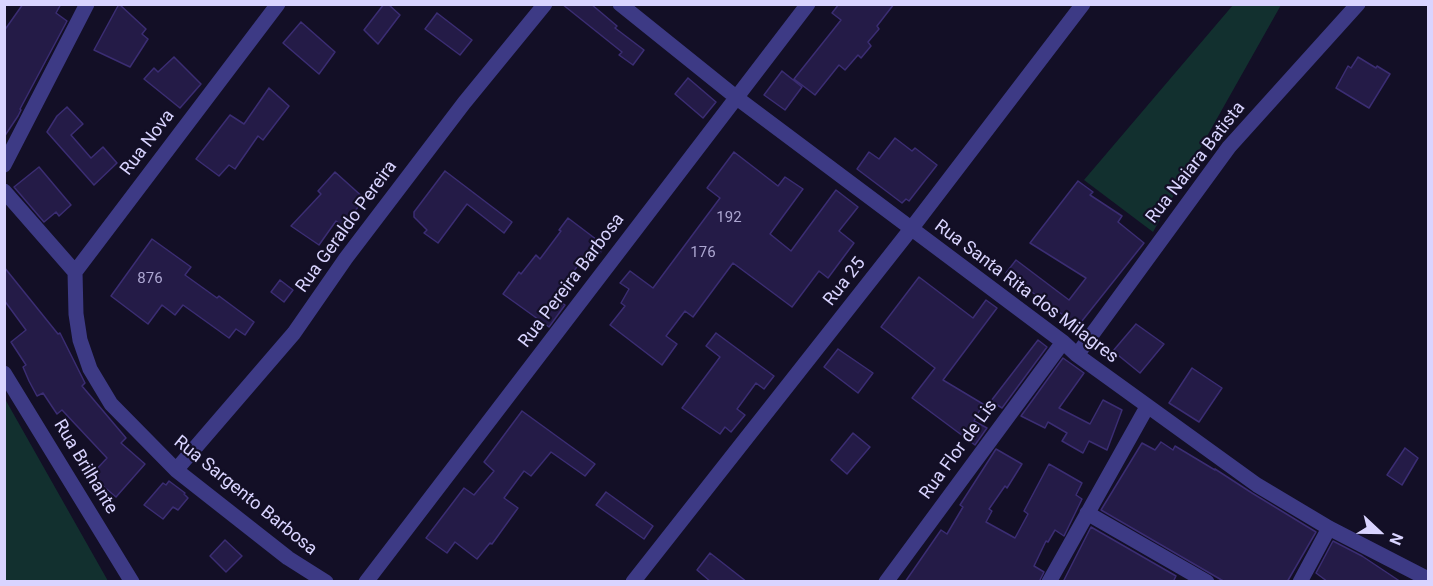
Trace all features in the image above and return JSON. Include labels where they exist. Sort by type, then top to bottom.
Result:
[{"type":"street","points":[[4,165],[87,4]]},
{"type":"street","name":"Rua Nova","points":[[75,272],[278,4]]},
{"type":"street","name":"Rua Geraldo Pereira","points":[[176,470],[294,333],[346,258],[464,103],[545,4]]},
{"type":"street","name":"Rua Santa Rita dos Milagres","points":[[620,4],[737,98],[911,230],[1147,407],[1257,486],[1329,528],[1428,579]]},
{"type":"street","name":"Rua Pereira Barbosa","points":[[366,582],[808,4]]},
{"type":"street","name":"Rua 25","points":[[633,582],[911,230],[1083,4]]},
{"type":"street","name":"Rua Naiara Batista","points":[[1077,355],[1229,147],[1358,4]]},
{"type":"street","points":[[4,191],[75,272]]},
{"type":"street","name":"Rua Sargento Barbosa","points":[[75,272],[76,314],[80,340],[90,369],[111,404],[176,470],[288,558],[326,582]]},
{"type":"street","name":"Rua Flor de Lis","points":[[886,582],[1063,342]]},
{"type":"street","name":"Rua Brilhante","points":[[4,373],[132,582]]},
{"type":"street","points":[[1049,582],[1147,407]]},
{"type":"street","points":[[1087,513],[1207,582]]},
{"type":"street","points":[[1300,582],[1329,528]]},
{"type":"green space","points":[[1233,5],[1281,5],[1153,232],[1084,180]]},
{"type":"green space","points":[[5,399],[108,581],[5,581]]},
{"type":"building","points":[[23,4],[61,4],[56,13],[67,21],[18,116],[4,137],[4,31]]},
{"type":"building","points":[[119,4],[146,29],[142,34],[148,39],[130,67],[94,50]]},
{"type":"building","points":[[384,4],[388,4],[400,15],[378,44],[364,30]]},
{"type":"building","points":[[562,4],[591,4],[617,26],[615,28],[644,50],[633,65],[619,55],[622,52]]},
{"type":"building","points":[[839,4],[894,4],[877,26],[879,29],[868,42],[871,46],[861,58],[858,55],[845,70],[839,65],[815,95],[794,79],[841,20],[832,13]]},
{"type":"building","points":[[437,13],[472,40],[460,55],[425,29]]},
{"type":"building","points":[[301,22],[335,52],[319,74],[283,43]]},
{"type":"building","points":[[174,57],[201,84],[180,108],[144,79],[154,68],[158,72]]},
{"type":"building","points":[[1358,57],[1390,74],[1369,108],[1336,88],[1348,66],[1351,68]]},
{"type":"building","points":[[782,71],[802,87],[785,110],[764,95]]},
{"type":"building","points":[[688,78],[716,102],[703,118],[675,94]]},
{"type":"building","points":[[269,88],[289,106],[263,140],[258,136],[235,169],[229,165],[219,176],[196,159],[230,115],[244,124]]},
{"type":"building","points":[[67,107],[83,124],[71,135],[91,158],[103,147],[117,163],[94,185],[47,132],[57,116]]},
{"type":"building","points":[[895,138],[912,151],[915,148],[937,165],[909,201],[906,199],[902,203],[857,169],[869,152],[879,159]]},
{"type":"building","points":[[734,152],[778,186],[785,177],[803,189],[770,234],[791,251],[836,190],[858,207],[839,231],[854,243],[828,278],[819,271],[792,307],[733,263],[693,317],[685,311],[666,336],[677,344],[662,365],[610,325],[625,306],[621,303],[629,289],[620,283],[630,271],[653,288],[720,198],[707,188]]},
{"type":"building","points":[[39,167],[71,205],[59,216],[56,212],[44,222],[14,187]]},
{"type":"building","points":[[445,171],[512,222],[504,233],[467,204],[438,243],[424,233],[427,230],[414,217],[414,212]]},
{"type":"building","points":[[335,172],[365,199],[342,226],[336,221],[319,245],[291,226],[321,194],[318,191]]},
{"type":"building","points":[[1078,181],[1093,192],[1090,195],[1122,216],[1118,222],[1144,243],[1078,326],[1006,273],[1016,260],[1069,300],[1086,278],[1030,243]]},
{"type":"building","points":[[568,218],[605,246],[597,257],[589,251],[554,297],[565,305],[549,327],[503,294],[519,272],[521,274],[536,255],[540,259]]},
{"type":"building","points":[[152,239],[191,267],[185,275],[254,322],[245,335],[236,329],[229,338],[183,305],[175,315],[162,305],[148,324],[111,296]]},
{"type":"building","points":[[4,267],[58,334],[60,333],[85,383],[82,386],[126,438],[121,443],[145,464],[116,497],[95,479],[98,475],[94,472],[107,458],[62,410],[57,414],[43,393],[37,396],[29,381],[23,367],[26,365],[11,342],[26,330],[4,300]]},
{"type":"building","points":[[919,277],[973,318],[986,300],[997,308],[943,380],[983,404],[974,421],[987,428],[975,445],[912,398],[935,368],[881,327]]},
{"type":"building","points":[[280,280],[293,290],[284,302],[271,292]]},
{"type":"building","points":[[1136,324],[1164,344],[1140,373],[1113,351]]},
{"type":"building","points":[[716,333],[774,376],[764,389],[756,383],[737,409],[745,415],[731,432],[725,427],[720,434],[682,408],[720,357],[706,346]]},
{"type":"building","points":[[1038,340],[1047,347],[1002,408],[991,401]]},
{"type":"building","points":[[838,349],[873,373],[858,393],[824,367]]},
{"type":"building","points":[[1063,358],[1084,373],[1059,408],[1090,424],[1103,400],[1122,410],[1107,450],[1089,441],[1083,453],[1062,441],[1067,433],[1048,422],[1045,428],[1021,416]]},
{"type":"building","points":[[1192,368],[1222,388],[1199,422],[1169,403]]},
{"type":"building","points":[[522,411],[595,464],[585,476],[551,452],[531,476],[524,471],[504,498],[518,508],[492,544],[490,543],[477,559],[455,542],[447,553],[426,538],[464,488],[474,495],[494,471],[484,462]]},
{"type":"building","points":[[853,433],[870,447],[847,474],[831,460]]},
{"type":"building","points":[[1161,442],[1173,450],[1175,446],[1215,469],[1316,532],[1287,582],[1225,582],[1101,510],[1142,443],[1155,450]]},
{"type":"building","points":[[1405,448],[1418,458],[1402,485],[1387,475]]},
{"type":"building","points":[[996,449],[1022,464],[1007,488],[1005,486],[989,509],[992,511],[986,522],[1015,538],[1028,514],[1024,511],[1049,464],[1082,483],[1076,495],[1082,499],[1064,536],[1055,530],[1048,542],[1046,541],[1034,566],[1044,572],[1039,582],[905,582],[941,530],[947,534],[963,507],[960,505]]},
{"type":"building","points":[[169,481],[188,498],[178,510],[173,507],[163,519],[144,505],[163,483],[166,485]]},
{"type":"building","points":[[606,492],[653,526],[644,539],[596,505]]},
{"type":"building","points":[[1091,527],[1176,576],[1173,582],[1063,582]]},
{"type":"building","points":[[225,540],[242,556],[226,572],[210,556]]},
{"type":"building","points":[[1333,541],[1362,556],[1401,582],[1328,582],[1316,573]]},
{"type":"building","points":[[710,553],[747,582],[711,582],[697,570]]}]
